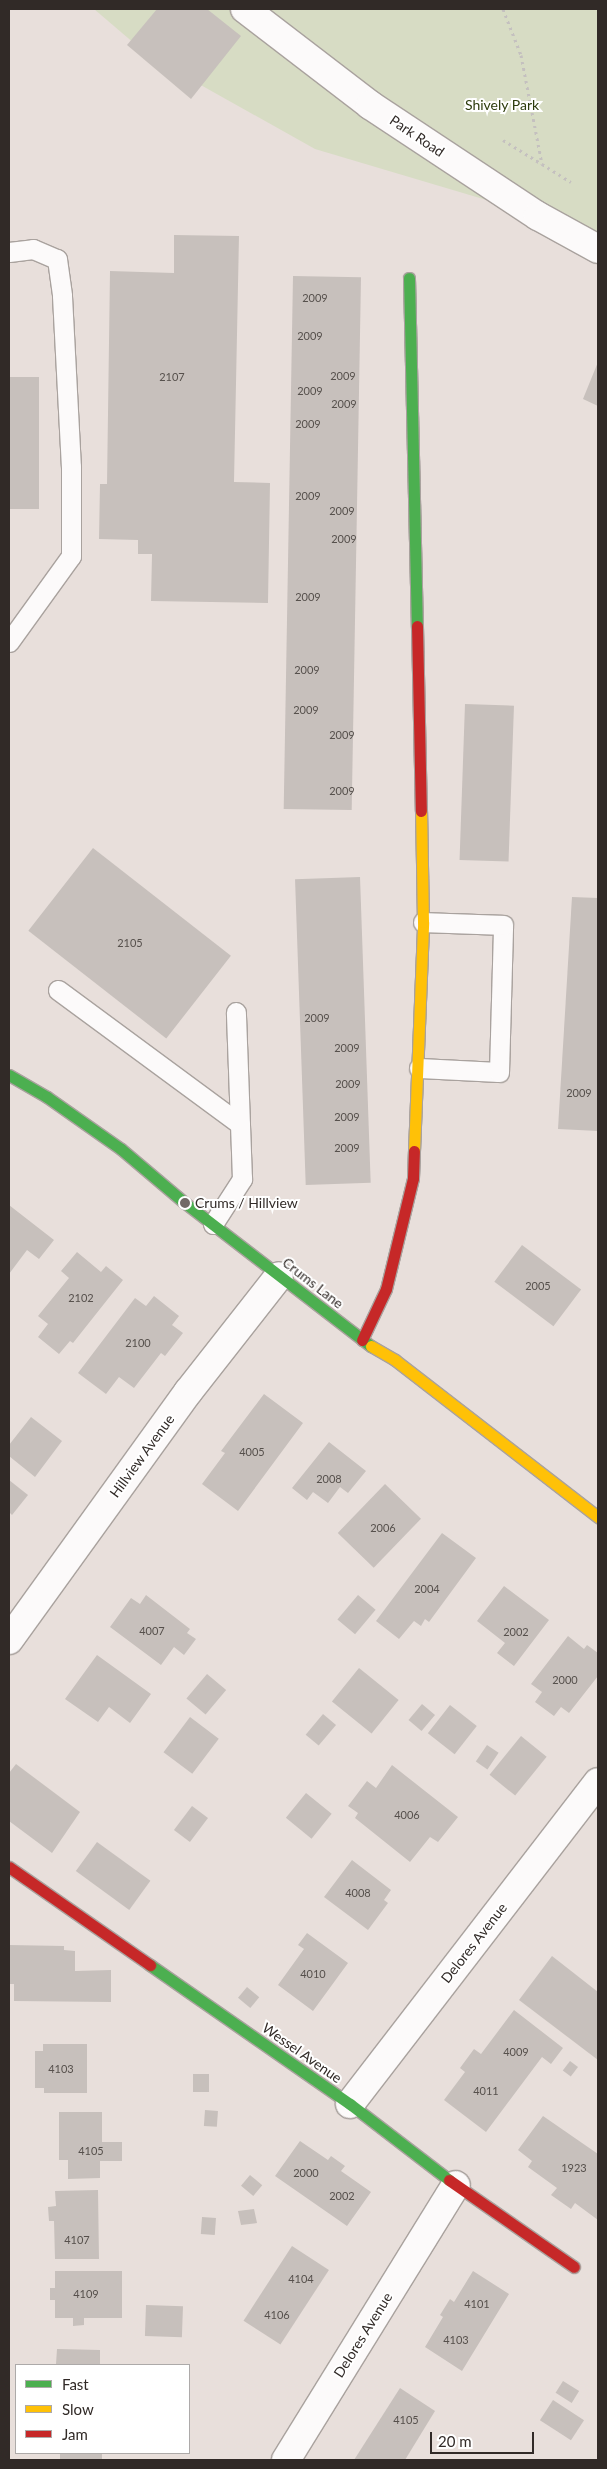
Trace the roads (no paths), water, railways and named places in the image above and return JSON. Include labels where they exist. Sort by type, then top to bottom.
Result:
[{"type":"street","name":"Park Road","points":[[245,9],[370,105],[538,216],[598,249]]},
{"type":"street","points":[[362,1340],[386,1289],[413,1178],[419,1068],[423,922],[409,278]]},
{"type":"street","name":"Crums Lane","points":[[9,1075],[48,1097],[121,1149],[279,1276],[362,1340],[395,1360],[598,1517]]},
{"type":"street","name":"Hillview Avenue","points":[[9,1640],[188,1392],[279,1276]]},
{"type":"street","name":"Delores Avenue","points":[[350,2104],[598,1782]]},
{"type":"street","name":"Wessel Avenue","points":[[9,1867],[350,2104],[456,2185],[574,2267]]},
{"type":"street","name":"Delores Avenue","points":[[286,2460],[456,2185]]},
{"type":"lane","points":[[9,252],[33,249],[57,259],[62,296],[71,467],[71,556],[9,642]]},
{"type":"lane","points":[[419,1068],[499,1072],[503,935],[503,925],[423,922]]},
{"type":"lane","points":[[58,990],[240,1124]]},
{"type":"lane","points":[[213,1224],[242,1178],[236,1012]]},
{"type":"place","name":"Crums / Hillview","points":[[185,1203]]},
{"type":"park label","name":"Shively Park","points":[[502,105]]}]
